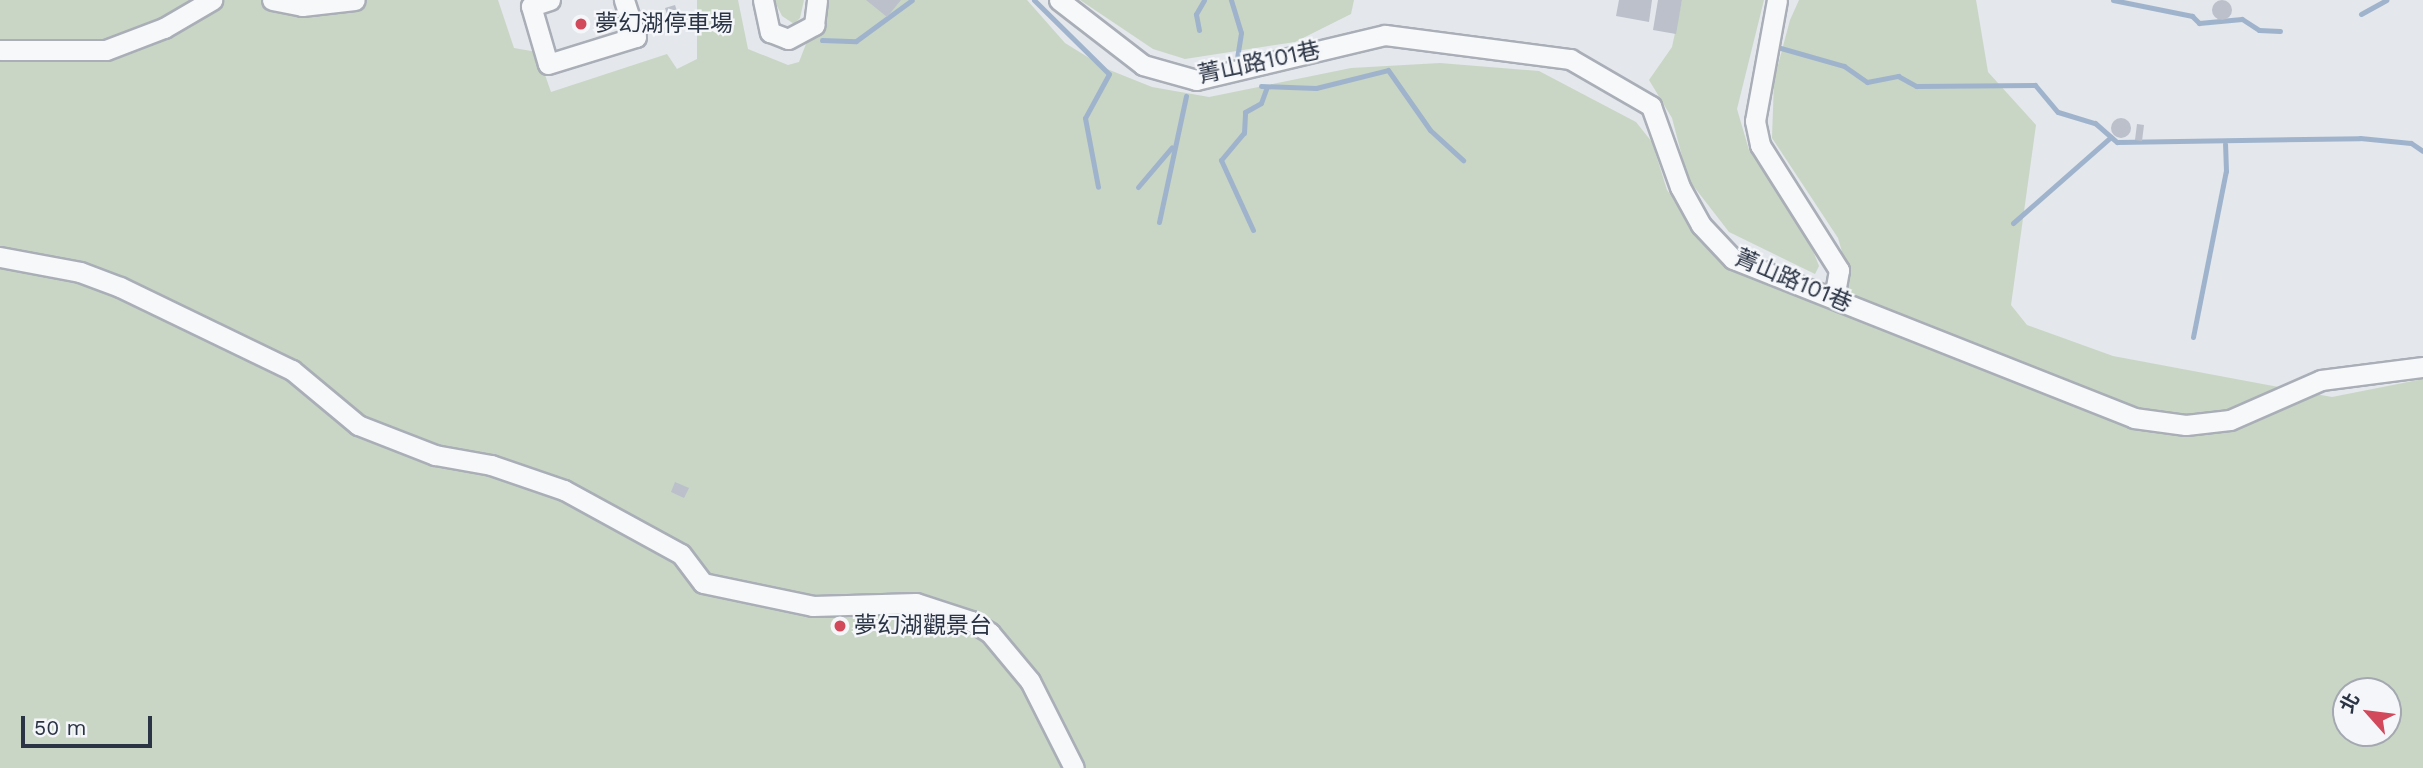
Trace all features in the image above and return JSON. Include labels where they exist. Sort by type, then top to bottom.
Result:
[{"type":"street","points":[[0,50],[106,50],[164,28],[212,0]]},
{"type":"street","points":[[272,0],[302,6],[355,0]]},
{"type":"street","points":[[550,0],[531,6],[548,64],[636,37],[624,0]]},
{"type":"street","points":[[763,0],[770,32],[788,39],[814,25],[817,0]]},
{"type":"street","name":"菁山路101巷","points":[[1059,0],[1143,65],[1196,80],[1385,35],[1570,59],[1651,106],[1679,187],[1700,225],[1733,259],[1835,297],[1909,333],[2134,418],[2186,425],[2230,420],[2320,380],[2423,368]]},
{"type":"street","points":[[1777,0],[1755,121],[1760,145],[1839,270],[1835,297]]},
{"type":"street","points":[[0,257],[80,272],[120,287],[292,370],[358,425],[435,455],[491,465],[565,490],[681,554],[703,583],[813,606],[916,603],[971,621],[990,633],[1030,681],[1074,768]]},
{"type":"green space","points":[[0,0],[498,0],[514,48],[537,52],[551,92],[667,54],[677,69],[697,59],[697,0],[738,0],[748,49],[788,65],[799,62],[823,0],[1027,0],[1065,43],[1107,69],[1152,87],[1209,97],[1351,68],[1440,63],[1539,71],[1636,122],[1652,142],[1667,190],[1729,269],[1837,313],[1849,276],[1838,238],[1772,138],[1774,80],[1790,20],[1799,0],[1976,0],[1988,72],[2036,125],[2011,305],[2027,325],[2113,356],[2332,397],[2418,380],[2423,373],[2423,768],[0,768]]},
{"type":"green space","points":[[774,0],[804,0],[800,18],[794,24],[782,16]]},
{"type":"green space","points":[[1080,0],[1354,0],[1351,14],[1295,42],[1185,59],[1153,49]]},
{"type":"green space","points":[[1682,0],[1764,0],[1737,109],[1749,150],[1807,235],[1819,266],[1815,274],[1729,232],[1688,179],[1672,118],[1649,80],[1672,47]]},
{"type":"building","points":[[866,0],[901,0],[887,17]]},
{"type":"building","points":[[1619,0],[1652,0],[1649,22],[1616,16]]},
{"type":"building","points":[[1658,0],[1682,0],[1676,34],[1653,30]]},
{"type":"building","points":[[2222,0],[2229,3],[2232,10],[2229,17],[2222,20],[2215,17],[2212,10],[2215,3]]},
{"type":"building","points":[[675,5],[678,14],[668,17],[665,8]]},
{"type":"building","points":[[2117,118],[2125,118],[2131,128],[2125,138],[2117,138],[2111,132],[2111,124]]},
{"type":"building","points":[[2137,124],[2144,125],[2142,141],[2135,140]]},
{"type":"building","points":[[675,482],[689,488],[684,498],[671,492]]},
{"type":"waterway","points":[[822,40],[856,41],[912,0]]},
{"type":"waterway","points":[[1034,0],[1109,74],[1085,118],[1098,187]]},
{"type":"waterway","points":[[1199,30],[1196,14],[1204,0]]},
{"type":"waterway","points":[[1231,0],[1241,33],[1237,57]]},
{"type":"waterway","points":[[2113,0],[2192,16],[2199,23],[2242,19],[2259,30],[2280,31]]},
{"type":"waterway","points":[[2361,14],[2386,0]]},
{"type":"waterway","points":[[1777,47],[1844,66],[1867,82],[1898,76],[1916,86],[2035,85],[2058,112],[2095,123],[2117,142],[2360,138],[2411,143],[2423,151]]},
{"type":"waterway","points":[[1261,86],[1316,88],[1388,70],[1430,130],[1463,160]]},
{"type":"waterway","points":[[1253,230],[1221,160],[1244,133],[1245,112],[1261,103],[1266,89]]},
{"type":"waterway","points":[[1159,222],[1186,96]]},
{"type":"waterway","points":[[2013,223],[2111,137]]},
{"type":"waterway","points":[[2193,337],[2226,171],[2225,144]]},
{"type":"waterway","points":[[1138,187],[1172,147]]},
{"type":"place","name":"夢幻湖停車場","points":[[581,24]]},
{"type":"place","name":"夢幻湖觀景台","points":[[840,626]]}]
